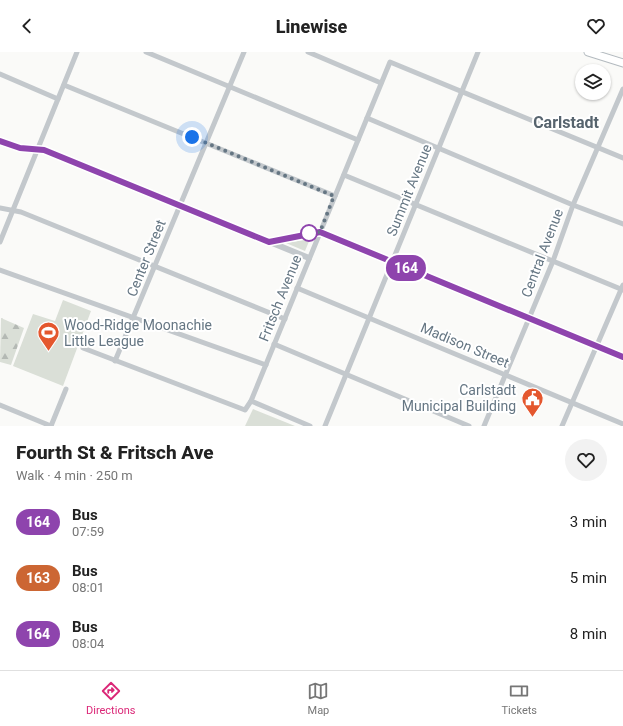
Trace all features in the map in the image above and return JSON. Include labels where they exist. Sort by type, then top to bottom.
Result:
[{"type":"main road","points":[[588,52],[623,63]]},
{"type":"street","points":[[0,242],[77,52]]},
{"type":"street","points":[[146,52],[358,140]]},
{"type":"street","name":"Center Street","points":[[115,361],[134,319],[244,52]]},
{"type":"street","points":[[308,52],[381,83]]},
{"type":"street","name":"Summit Avenue","points":[[325,426],[393,263],[438,148],[478,52]]},
{"type":"street","name":"Fritsch Avenue","points":[[115,361],[245,410],[251,401],[266,365],[308,258],[390,62],[462,92]]},
{"type":"street","points":[[0,74],[58,99]]},
{"type":"street","points":[[64,85],[334,196]]},
{"type":"street","name":"Central Avenue","points":[[484,426],[553,261],[573,205],[623,89]]},
{"type":"street","points":[[462,92],[623,158]]},
{"type":"street","points":[[367,118],[573,205],[623,224]]},
{"type":"street","points":[[0,141],[20,148],[44,150],[308,258]]},
{"type":"street","points":[[344,175],[415,206],[622,288],[562,426]]},
{"type":"street","points":[[0,208],[21,212],[285,319]]},
{"type":"street","points":[[269,242],[320,232],[623,357]]},
{"type":"street","points":[[0,270],[266,365]]},
{"type":"street","name":"Madison Street","points":[[297,288],[623,424]]},
{"type":"street","points":[[274,344],[469,426]]},
{"type":"street","points":[[83,348],[115,361]]},
{"type":"street","points":[[0,406],[51,426],[66,390]]},
{"type":"street","points":[[251,401],[310,426]]},
{"type":"green space","points":[[310,239],[305,251],[286,243]]},
{"type":"green space","points":[[63,300],[91,311],[63,386],[13,366],[33,314],[55,321]]},
{"type":"green space","points":[[1,318],[24,328],[11,365],[0,362]]},
{"type":"green space","points":[[253,409],[295,426],[245,426]]},
{"type":"bus line","name":"164","points":[[0,141],[20,148],[44,150],[269,242],[313,232],[320,232],[623,357]]},
{"type":"place","name":"Wood-Ridge Moonachie Little League","points":[[48,352]]},
{"type":"place","name":"Carlstadt Municipal Building","points":[[532,418]]},
{"type":"district","name":"Carlstadt","points":[[566,122]]},
{"type":"route","points":[[192,137],[334,196],[320,232],[309,233]]}]
